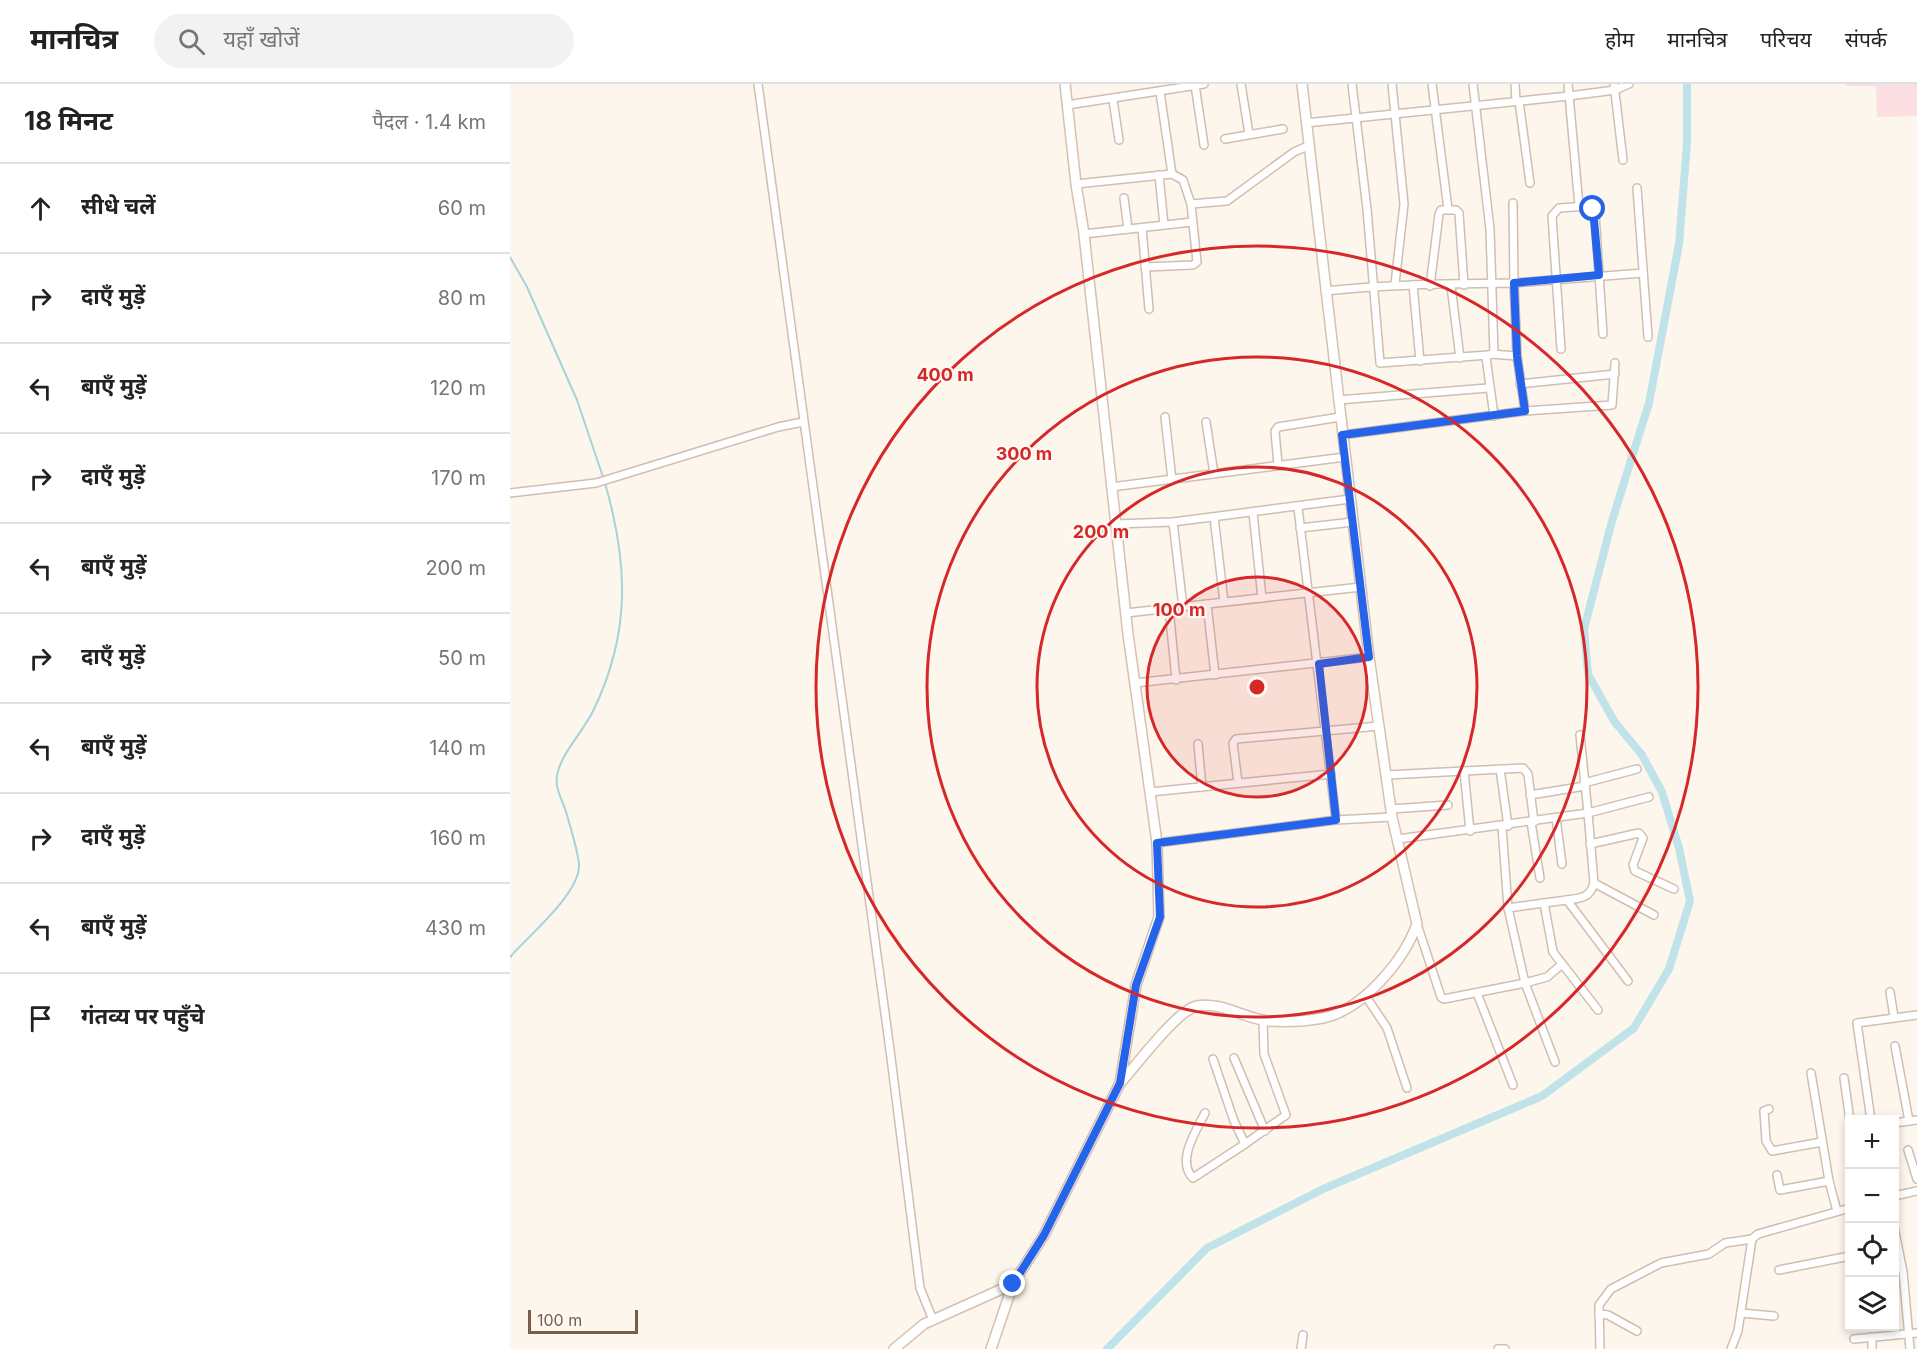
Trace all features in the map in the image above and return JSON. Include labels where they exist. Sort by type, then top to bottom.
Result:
[{"type":"street","points":[[758,84],[889,1042],[920,1288],[933,1320]]},
{"type":"street","points":[[1065,84],[1084,234],[1115,524],[1157,843],[1160,917],[1136,985],[1120,1083]]},
{"type":"street","points":[[1067,105],[1160,92],[1184,85],[1204,84]]},
{"type":"street","points":[[1241,84],[1249,134]]},
{"type":"street","points":[[1302,84],[1369,657],[1392,813],[1417,924],[1441,998],[1444,999],[1525,984],[1547,977],[1561,965]]},
{"type":"street","points":[[1352,84],[1367,209],[1380,363],[1491,355],[1517,356]]},
{"type":"street","points":[[1392,84],[1404,204],[1395,284]]},
{"type":"street","points":[[1432,84],[1448,209]]},
{"type":"street","points":[[1473,84],[1486,184],[1493,284],[1491,355],[1485,360],[1494,416]]},
{"type":"street","points":[[1515,84],[1530,183]]},
{"type":"street","points":[[1568,84],[1579,206]]},
{"type":"street","points":[[1306,123],[1569,96],[1628,84]]},
{"type":"street","points":[[1196,85],[1204,146]]},
{"type":"street","points":[[1615,87],[1623,160]]},
{"type":"street","points":[[1160,92],[1172,174]]},
{"type":"street","points":[[1113,100],[1119,140]]},
{"type":"street","points":[[1225,139],[1283,129]]},
{"type":"street","points":[[1191,204],[1227,201],[1294,152],[1308,146]]},
{"type":"street","points":[[1076,184],[1172,174],[1179,176],[1186,183],[1191,204],[1196,264],[1145,267]]},
{"type":"street","points":[[1159,176],[1164,225]]},
{"type":"street","points":[[1637,188],[1648,337]]},
{"type":"street","points":[[1124,198],[1128,229]]},
{"type":"street","points":[[1513,203],[1517,356],[1525,411]]},
{"type":"street","points":[[1561,349],[1553,212],[1559,208],[1589,206],[1595,214],[1603,334]]},
{"type":"street","points":[[1430,286],[1438,214],[1441,210],[1448,209],[1459,213],[1464,285]]},
{"type":"street","points":[[1084,234],[1192,222]]},
{"type":"street","points":[[1142,228],[1149,309]]},
{"type":"street","points":[[1325,291],[1395,284],[1451,286],[1643,273]]},
{"type":"street","points":[[1413,285],[1420,361]]},
{"type":"street","points":[[1451,286],[1460,358]]},
{"type":"street","points":[[1342,435],[1525,411],[1612,405],[1615,363]]},
{"type":"street","points":[[1520,384],[1615,374]]},
{"type":"street","points":[[1338,400],[1488,388]]},
{"type":"street","points":[[1165,417],[1172,480]]},
{"type":"street","points":[[1278,465],[1275,431],[1278,427],[1340,417]]},
{"type":"street","points":[[510,494],[596,483],[778,427],[803,422]]},
{"type":"street","points":[[1206,422],[1215,474]]},
{"type":"street","points":[[1111,487],[1345,456]]},
{"type":"street","points":[[1115,524],[1173,522],[1350,500]]},
{"type":"street","points":[[1298,508],[1319,664],[1336,820]]},
{"type":"street","points":[[1253,513],[1262,598]]},
{"type":"street","points":[[1214,517],[1224,602]]},
{"type":"street","points":[[1173,522],[1183,607]]},
{"type":"street","points":[[1300,528],[1353,522]]},
{"type":"street","points":[[1126,613],[1361,587]]},
{"type":"street","points":[[1207,604],[1215,675]]},
{"type":"street","points":[[1169,608],[1176,680]]},
{"type":"street","points":[[1135,683],[1369,657]]},
{"type":"street","points":[[1238,783],[1233,743],[1236,739],[1379,726]]},
{"type":"street","points":[[1508,908],[1586,897],[1592,892],[1594,884],[1580,735]]},
{"type":"street","points":[[1198,744],[1202,787]]},
{"type":"street","points":[[1500,769],[1508,908],[1525,984],[1555,1062]]},
{"type":"street","points":[[1386,775],[1525,769],[1540,878]]},
{"type":"street","points":[[1530,795],[1584,784],[1637,769]]},
{"type":"street","points":[[1464,771],[1470,831]]},
{"type":"street","points":[[1150,792],[1331,774]]},
{"type":"street","points":[[1398,839],[1470,831],[1588,813],[1649,797]]},
{"type":"street","points":[[1157,843],[1448,805]]},
{"type":"street","points":[[1556,818],[1562,864]]},
{"type":"street","points":[[1590,844],[1639,833],[1643,838],[1633,865],[1635,871],[1674,889]]},
{"type":"street","points":[[1594,884],[1654,915]]},
{"type":"street","points":[[1567,900],[1628,981]]},
{"type":"street","points":[[1544,903],[1552,951],[1598,1010]]},
{"type":"street","points":[[991,1349],[1013,1284],[1044,1235],[1120,1083],[1183,1012],[1198,1006],[1212,1006],[1263,1020],[1324,1018],[1350,1007],[1385,978],[1411,940],[1417,924]]},
{"type":"street","points":[[1890,992],[1894,1017]]},
{"type":"street","points":[[1478,993],[1513,1085]]},
{"type":"street","points":[[1365,995],[1387,1029],[1407,1088]]},
{"type":"street","points":[[1870,1115],[1857,1023],[1917,1015]]},
{"type":"street","points":[[1205,1113],[1187,1152],[1186,1166],[1193,1178],[1286,1115],[1264,1054],[1263,1020]]},
{"type":"street","points":[[1895,1046],[1913,1120]]},
{"type":"street","points":[[1234,1058],[1265,1131]]},
{"type":"street","points":[[1213,1059],[1234,1121],[1245,1144]]},
{"type":"street","points":[[1811,1073],[1829,1181],[1837,1211]]},
{"type":"street","points":[[1844,1078],[1849,1115]]},
{"type":"street","points":[[1770,1109],[1764,1111],[1766,1141],[1772,1151],[1822,1142]]},
{"type":"street","points":[[1908,1150],[1915,1165],[1917,1179]]},
{"type":"street","points":[[1777,1175],[1780,1190],[1829,1181]]},
{"type":"street","points":[[1899,1195],[1917,1191]]},
{"type":"street","points":[[1600,1349],[1599,1305],[1611,1288],[1661,1263],[1709,1254],[1725,1243],[1752,1239],[1758,1234],[1845,1209]]},
{"type":"street","points":[[1731,1349],[1741,1313],[1752,1239]]},
{"type":"street","points":[[1899,1252],[1910,1349]]},
{"type":"street","points":[[1779,1270],[1845,1257]]},
{"type":"street","points":[[894,1349],[924,1324],[1013,1284]]},
{"type":"street","points":[[1741,1313],[1774,1316]]},
{"type":"street","points":[[1599,1314],[1608,1315],[1637,1331]]},
{"type":"street","points":[[1854,1339],[1917,1333]]},
{"type":"street","points":[[1301,1349],[1303,1335]]},
{"type":"street","points":[[1872,1337],[1872,1349]]},
{"type":"street","points":[[1498,1349],[1504,1349]]},
{"type":"shaded area","points":[[1846,84],[1917,84],[1917,116],[1877,117],[1876,86],[1846,86]]},
{"type":"waterway","points":[[1107,1349],[1207,1248],[1323,1189],[1542,1096],[1634,1028],[1669,969],[1690,901],[1679,848],[1662,792],[1642,755],[1614,721],[1588,674],[1584,629],[1612,521],[1649,403],[1679,244],[1687,143],[1687,84]]},
{"type":"waterway","points":[[510,257],[527,287],[577,400],[603,477]]},
{"type":"waterway","points":[[510,957],[563,901],[577,875],[579,864],[577,851],[558,788],[557,777],[565,755],[594,709],[615,652],[620,625],[621,569],[613,513],[605,483]]},
{"type":"route","points":[[1013,1284],[1044,1235],[1120,1083],[1136,985],[1160,917],[1157,843],[1336,820],[1319,664],[1369,657],[1342,435],[1525,411],[1517,356],[1514,283],[1599,275],[1593,209]]}]
